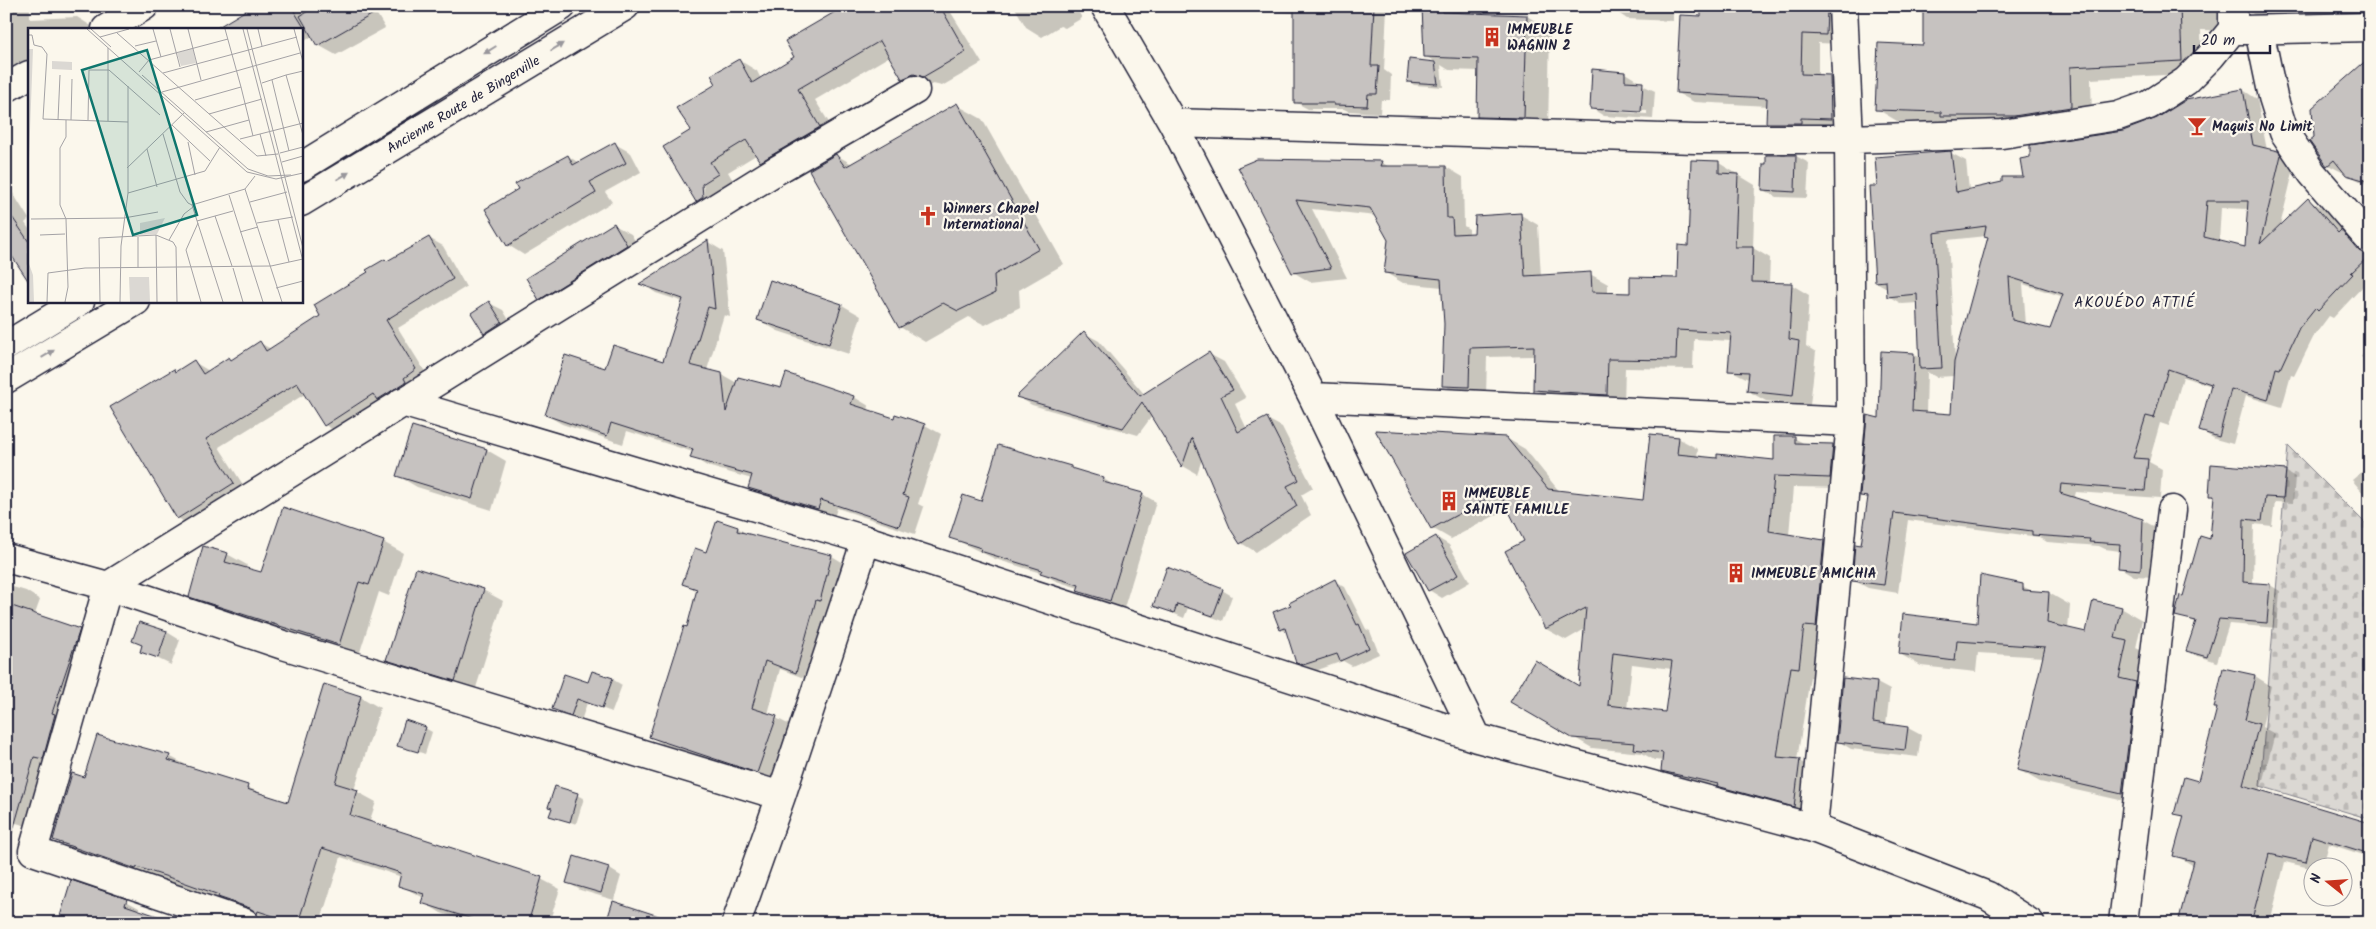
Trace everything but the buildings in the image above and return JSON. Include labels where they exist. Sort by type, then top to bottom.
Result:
[{"type":"street","points":[[302,166],[562,6]]},
{"type":"street","points":[[1105,6],[1173,123],[1313,397],[1477,738]]},
{"type":"street","points":[[1813,828],[1851,422],[1849,139],[1843,6]]},
{"type":"street","name":"Ancienne Route de Bingerville","points":[[302,201],[622,7]]},
{"type":"street","points":[[108,28],[141,13]]},
{"type":"street","points":[[1173,123],[1694,139],[1849,139],[2002,134],[2118,116],[2149,105],[2186,81],[2241,22]]},
{"type":"street","points":[[2241,22],[2370,27]]},
{"type":"street","points":[[2241,22],[2273,97],[2284,132],[2312,173],[2370,240]]},
{"type":"street","points":[[6,88],[28,76]]},
{"type":"street","points":[[244,923],[33,852],[108,586],[777,170],[915,90]]},
{"type":"street","points":[[6,346],[78,302]]},
{"type":"street","points":[[6,379],[134,302]]},
{"type":"street","points":[[1313,397],[1851,422]]},
{"type":"street","points":[[402,402],[866,540],[1477,738],[1813,828],[1988,896],[2030,923]]},
{"type":"street","points":[[2123,923],[2172,510]]},
{"type":"street","points":[[736,923],[781,796],[866,540]]},
{"type":"street","points":[[6,558],[108,586],[283,645],[781,796]]},
{"type":"green space","points":[[2288,446],[2370,528],[2370,819],[2260,786]]},
{"type":"place","name":"IMMEUBLE WAGNIN 2","points":[[1492,37]]},
{"type":"place","name":"Maquis No Limit","points":[[2197,126]]},
{"type":"place","name":"Winners Chapel International","points":[[928,216]]},
{"type":"place","name":"IMMEUBLE SAINTE FAMILLE","points":[[1449,501]]},
{"type":"place","name":"IMMEUBLE AMICHIA","points":[[1736,573]]},
{"type":"district","name":"AKOUÉDO ATTIÉ","points":[[2135,302]]}]
